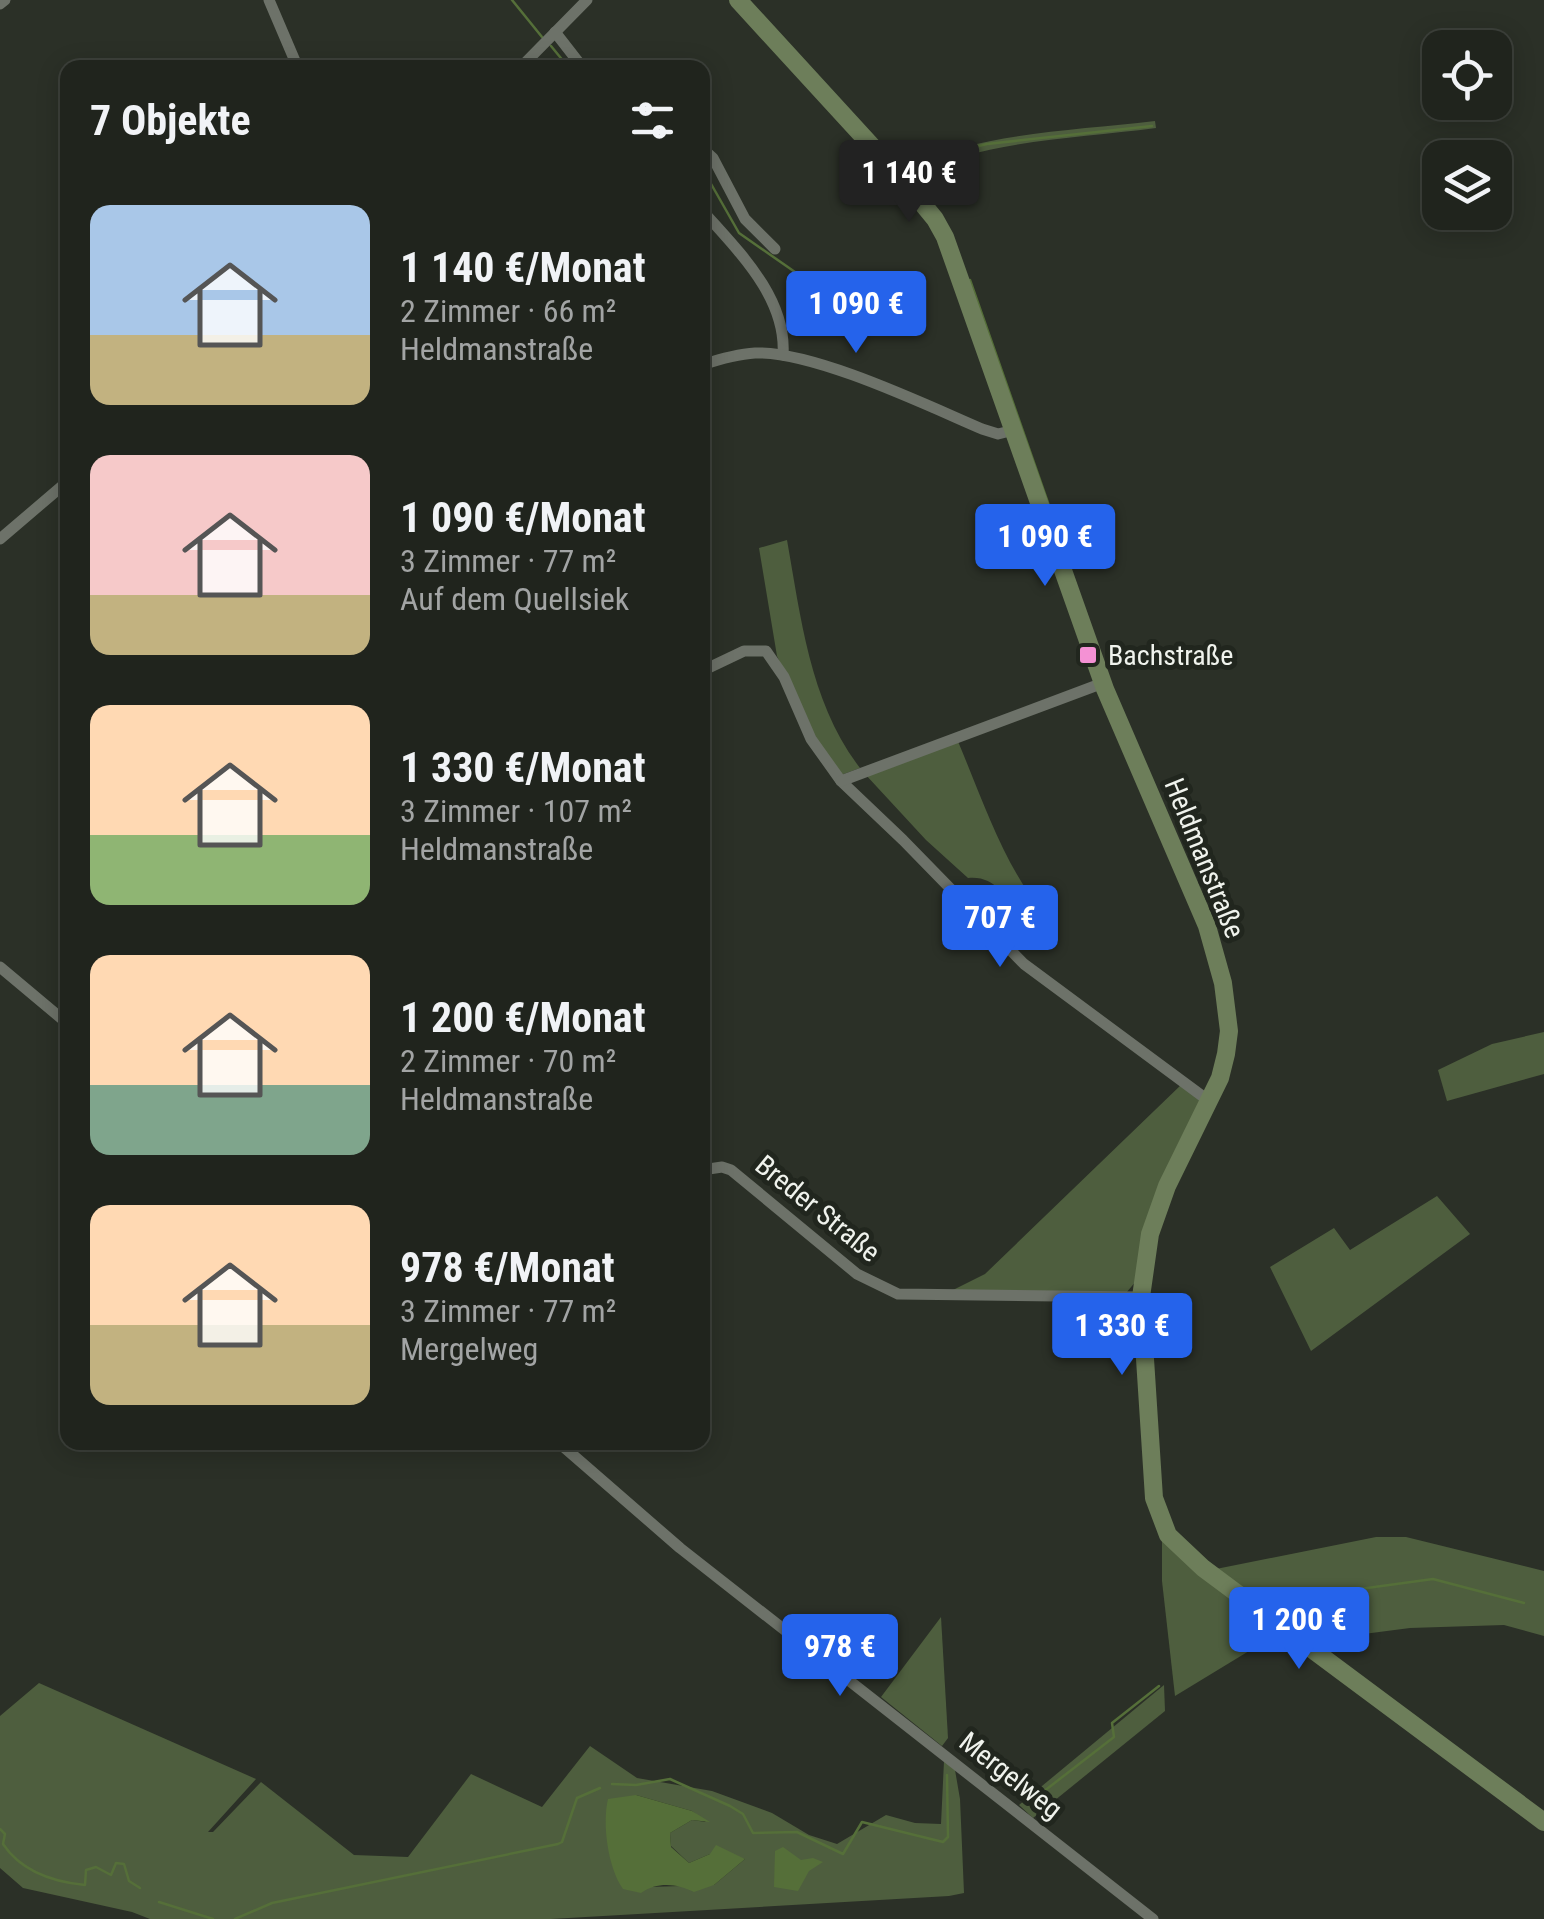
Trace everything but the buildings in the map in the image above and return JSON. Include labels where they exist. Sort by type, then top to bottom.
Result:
[{"type":"main road","name":"Heldmanstraße","points":[[738,0],[935,219],[954,260],[1103,682],[1216,954],[1229,1031],[1220,1078],[1167,1186],[1150,1234],[1141,1298],[1151,1471],[1158,1514],[1168,1536],[1192,1559],[1544,1822]]},
{"type":"street","points":[[269,0],[295,60]]},
{"type":"street","points":[[528,60],[587,0]]},
{"type":"street","points":[[555,32],[578,60]]},
{"type":"street","points":[[710,156],[745,219],[776,249]]},
{"type":"street","points":[[710,220],[766,289],[784,345],[783,356]]},
{"type":"street","points":[[710,363],[742,354],[783,356],[864,380],[998,434],[1014,430]]},
{"type":"street","points":[[0,539],[60,488]]},
{"type":"street","points":[[710,666],[744,651],[766,652],[784,677],[811,738],[840,780],[1024,964],[1209,1101]]},
{"type":"street","points":[[840,780],[1103,682]]},
{"type":"street","points":[[0,968],[60,1017]]},
{"type":"street","name":"Breder Straße","points":[[710,1169],[722,1167],[747,1180],[857,1274],[898,1294],[1141,1298]]},
{"type":"street","name":"Mergelweg","points":[[567,1450],[680,1548],[1153,1919]]},
{"type":"shaded area","points":[[1155,121],[1156,128],[999,148],[909,176],[907,167],[967,146],[998,140]]},
{"type":"shaded area","points":[[787,540],[803,629],[819,688],[829,716],[860,768],[841,775],[815,740],[777,656],[759,548]]},
{"type":"shaded area","points":[[957,739],[1005,852],[1044,914],[1022,923],[1001,891],[987,881],[968,878],[926,840],[865,774]]},
{"type":"shaded area","points":[[1544,1032],[1544,1074],[1447,1101],[1438,1070],[1492,1044]]},
{"type":"shaded area","points":[[1182,1084],[1200,1098],[1202,1106],[1137,1280],[1126,1293],[951,1291],[985,1274]]},
{"type":"shaded area","points":[[1437,1196],[1470,1234],[1311,1351],[1270,1267],[1334,1228],[1350,1250]]},
{"type":"shaded area","points":[[1162,1535],[1277,1634],[1175,1696],[1162,1581]]},
{"type":"shaded area","points":[[1376,1537],[1406,1537],[1544,1571],[1544,1636],[1504,1625],[1410,1628],[1325,1639],[1317,1648],[1211,1570]]},
{"type":"shaded area","points":[[941,1617],[948,1738],[942,1746],[881,1697]]},
{"type":"shaded area","points":[[39,1683],[256,1779],[208,1832],[213,1832],[261,1782],[354,1855],[408,1857],[471,1774],[542,1807],[590,1746],[637,1778],[712,1791],[772,1813],[809,1835],[837,1844],[886,1815],[915,1823],[941,1824],[944,1761],[955,1770],[960,1799],[964,1893],[551,1919],[150,1919],[23,1888],[0,1868],[0,1716]],"holes":[[[636,1795],[692,1811],[706,1822],[692,1820],[670,1833],[671,1846],[689,1863],[710,1854],[745,1859],[714,1885],[648,1887]]]},
{"type":"shaded area","points":[[1164,1685],[1165,1711],[1033,1818],[1019,1805]]},
{"type":"shaded area","points":[[636,1795],[692,1811],[710,1822],[692,1820],[670,1833],[671,1847],[689,1863],[710,1854],[716,1845],[745,1859],[714,1885],[694,1892],[668,1885],[641,1893],[623,1889],[610,1858],[606,1809],[608,1799]]},
{"type":"shaded area","points":[[783,1847],[801,1860],[813,1858],[823,1862],[809,1871],[798,1891],[774,1887],[775,1851]]},
{"type":"waterway","points":[[512,0],[542,37]]},
{"type":"waterway","points":[[551,46],[562,60]]},
{"type":"waterway","points":[[910,172],[987,144],[1152,126]]},
{"type":"waterway","points":[[710,182],[739,233],[805,279],[811,288]]},
{"type":"waterway","points":[[970,280],[1067,557]]},
{"type":"waterway","points":[[1279,1600],[1433,1579],[1524,1603]]},
{"type":"waterway","points":[[1017,1796],[1030,1802],[1114,1737],[1112,1723],[1159,1686]]},
{"type":"waterway","points":[[612,1784],[636,1785],[670,1779],[743,1814],[753,1833],[797,1832],[843,1854],[862,1822],[943,1842],[948,1837],[947,1775]]},
{"type":"waterway","points":[[235,1919],[272,1903],[558,1844],[577,1798],[600,1788]]},
{"type":"waterway","points":[[0,1829],[10,1853],[39,1873],[85,1885],[86,1870],[96,1867],[111,1875],[116,1863],[124,1864],[129,1881],[140,1888]]},
{"type":"waterway","points":[[159,1902],[213,1919]]},
{"type":"place","name":"Bachstraße","points":[[1088,655]]}]
